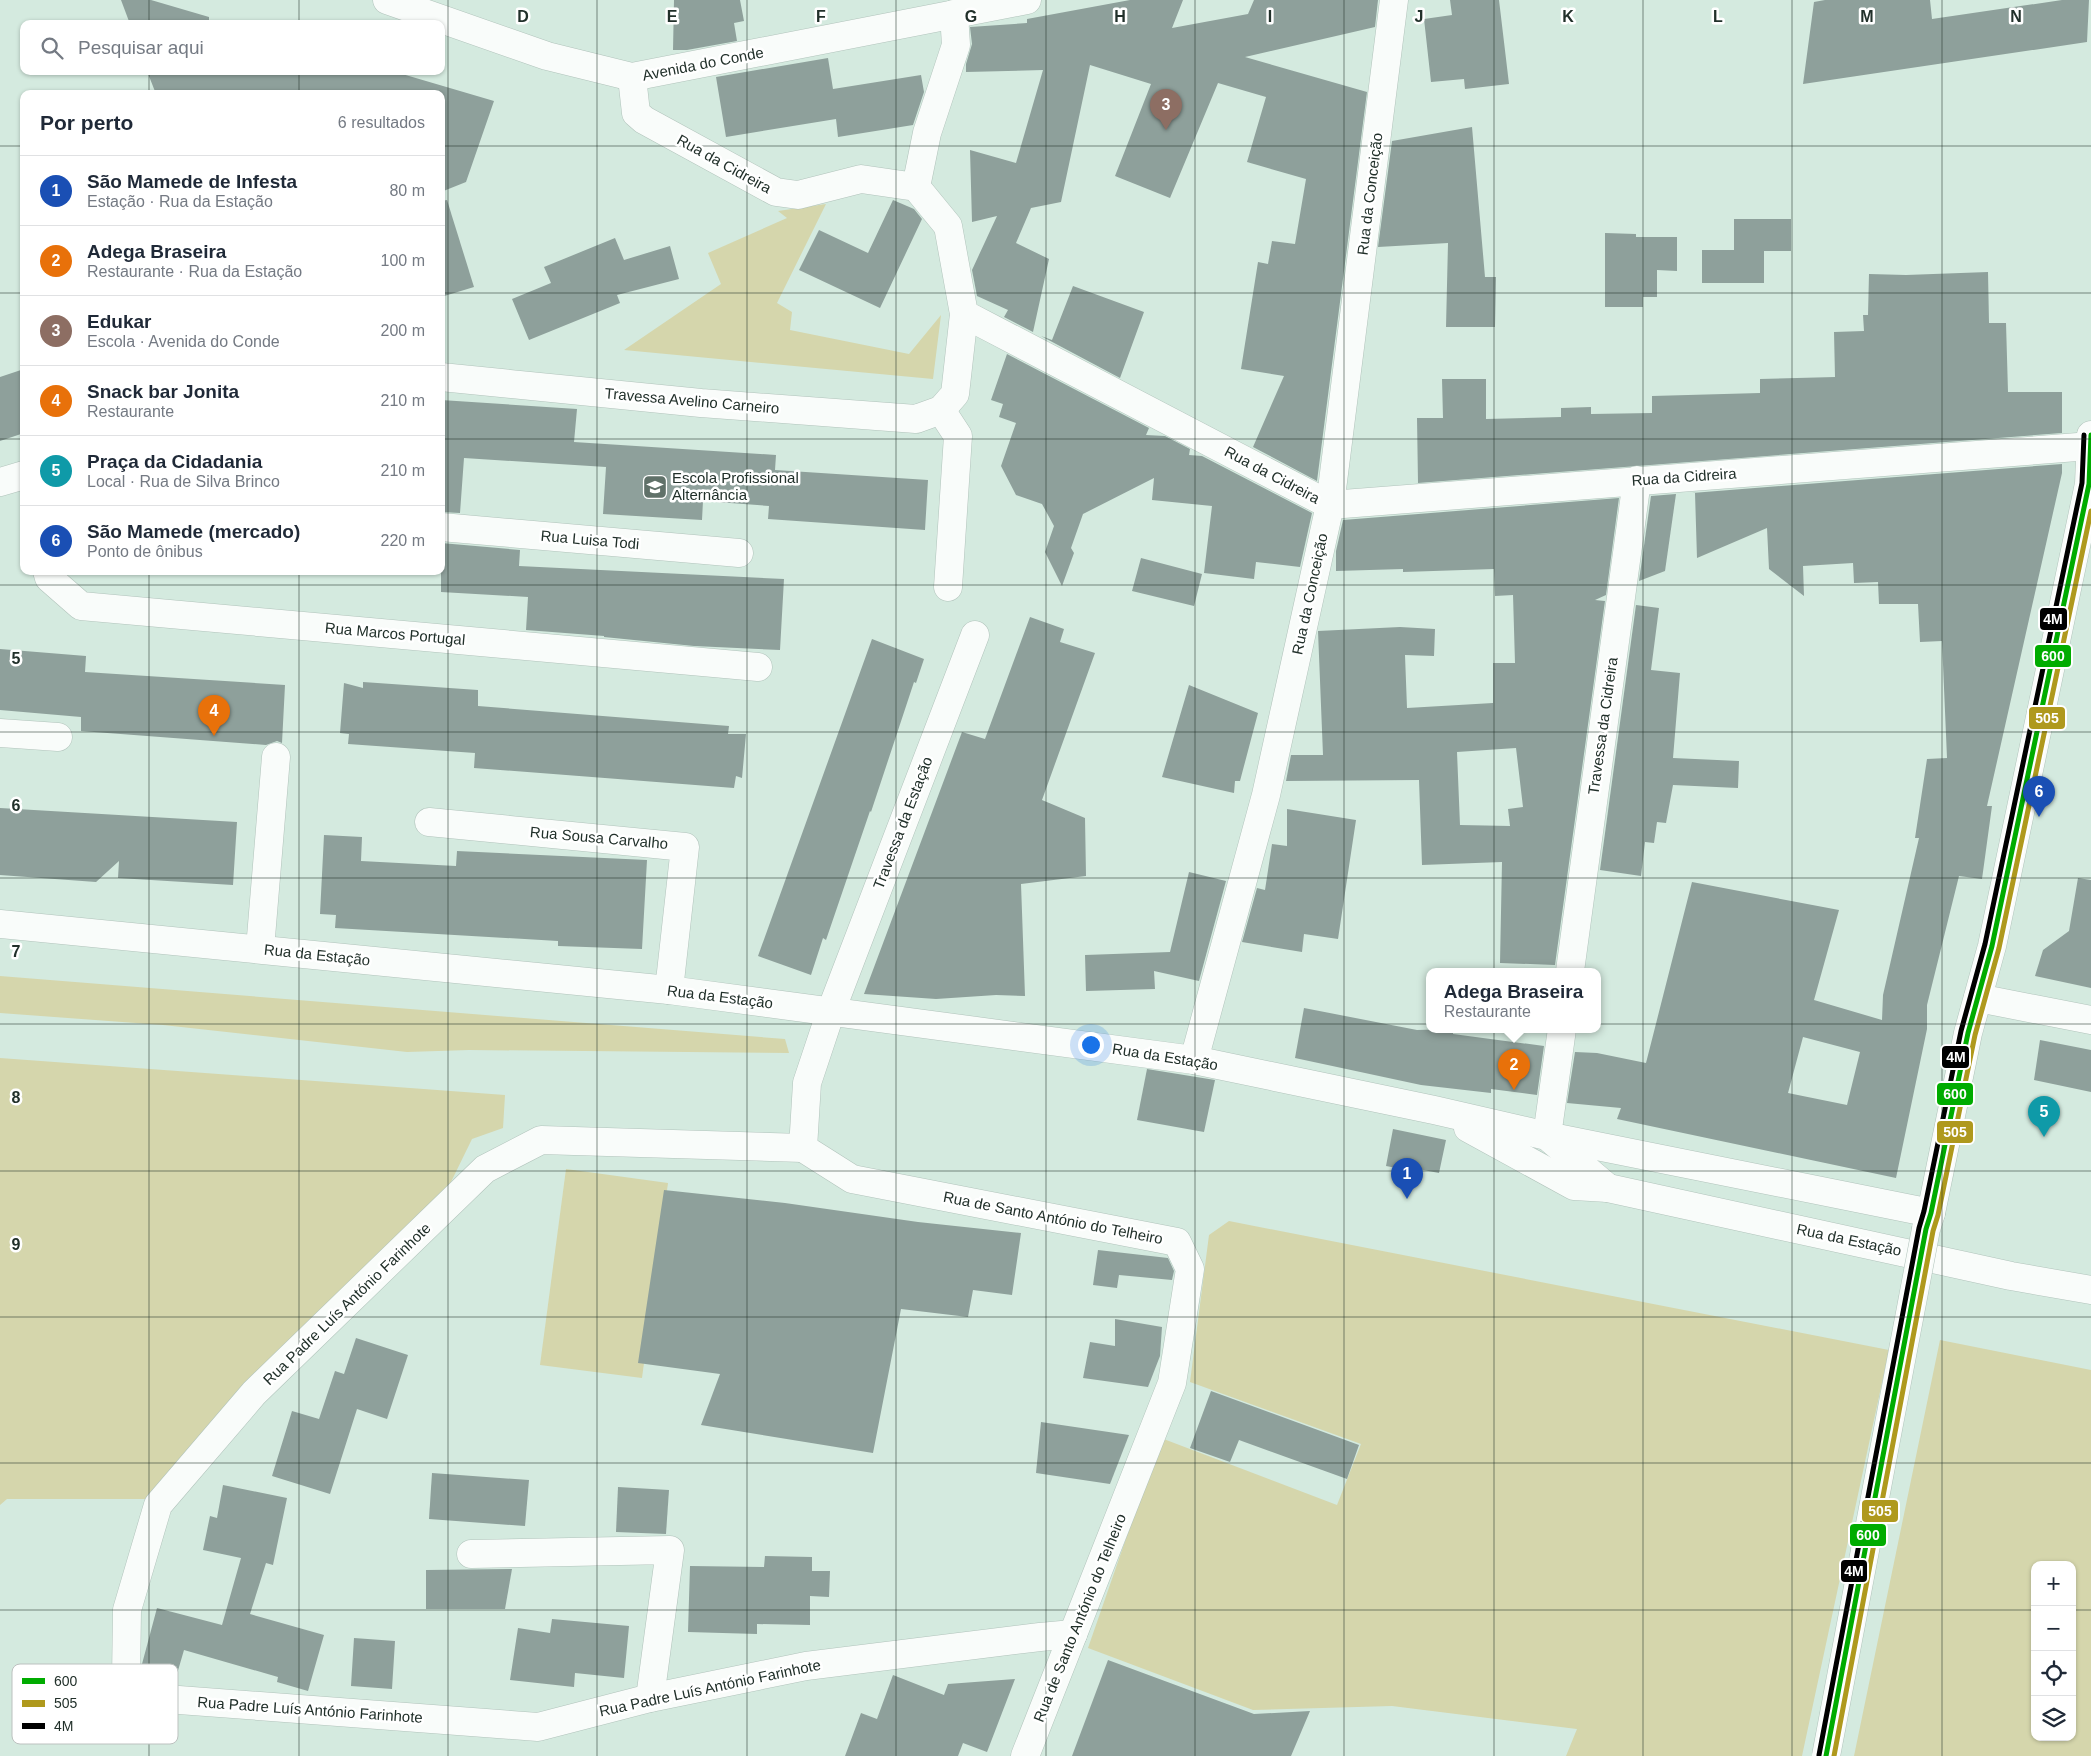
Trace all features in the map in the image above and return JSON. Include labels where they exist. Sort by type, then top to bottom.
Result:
[{"type":"street","name":"Avenida do Conde","points":[[387,0],[444,20]]},
{"type":"street","name":"Avenida do Conde","points":[[445,20],[547,56],[632,78],[1027,0]]},
{"type":"street","name":"Rua da Conceição","points":[[1194,1060],[1266,795],[1330,505],[1394,0]]},
{"type":"street","points":[[948,587],[958,436],[941,410],[955,394],[964,314],[948,226],[916,187],[927,133],[956,45],[954,14]]},
{"type":"street","name":"Rua da Cidreira","points":[[632,78],[636,113],[644,120],[776,192],[798,195],[861,179],[916,187]]},
{"type":"street","name":"Rua da Cidreira","points":[[964,314],[1330,505],[2091,442]]},
{"type":"street","name":"Travessa Avelino Carneiro","points":[[445,377],[701,403],[916,420],[941,410]]},
{"type":"street","points":[[1826,1756],[1928,1221],[1968,1034],[1992,946],[2089,484],[2091,442]]},
{"type":"street","points":[[0,482],[20,476]]},
{"type":"street","name":"Travessa da Cidreira","points":[[1570,968],[1637,480]]},
{"type":"street","name":"Rua Luisa Todi","points":[[445,527],[739,553]]},
{"type":"street","name":"Rua Marcos Portugal","points":[[48,575],[49,578],[81,606],[758,667]]},
{"type":"street","name":"Travessa da Estação","points":[[830,1011],[976,635]]},
{"type":"street","points":[[0,733],[58,737]]},
{"type":"street","points":[[260,949],[276,757]]},
{"type":"street","name":"Rua Sousa Carvalho","points":[[429,822],[685,846],[669,990]]},
{"type":"street","name":"Rua da Estação","points":[[0,924],[669,990],[1194,1060],[1434,1110],[1928,1221]]},
{"type":"street","points":[[1978,998],[2091,1020]]},
{"type":"street","points":[[803,1148],[807,1083],[830,1011]]},
{"type":"street","points":[[1548,1136],[1561,1033]]},
{"type":"street","name":"Rua da Estação","points":[[1434,1110],[1574,1186],[1608,1188],[2011,1276],[2091,1290]]},
{"type":"street","name":"Rua da Estação","points":[[1548,1136],[1608,1188]]},
{"type":"street","name":"Rua Padre Luís António Farinhote","points":[[126,1664],[127,1610],[158,1505],[254,1393],[485,1169],[541,1140],[803,1148]]},
{"type":"street","name":"Rua de Santo António do Telheiro","points":[[803,1148],[852,1179],[1177,1242],[1190,1269],[1172,1384],[1025,1756]]},
{"type":"street","points":[[471,1554],[670,1550],[650,1698]]},
{"type":"street","name":"Rua Padre Luís António Farinhote","points":[[178,1700],[538,1727],[650,1698],[806,1666],[1040,1636],[1073,1634]]},
{"type":"green space","points":[[826,204],[777,303],[792,312],[790,330],[909,354],[941,315],[933,379],[624,350],[721,284],[708,253],[787,218],[778,211]]},
{"type":"green space","points":[[0,976],[785,1039],[789,1053],[469,1050],[407,1052],[163,1025],[0,1013]]},
{"type":"green space","points":[[0,1058],[505,1095],[503,1128],[472,1139],[450,1184],[145,1499],[7,1499],[0,1505]]},
{"type":"green space","points":[[566,1169],[668,1183],[642,1378],[540,1365]]},
{"type":"green space","points":[[1229,1221],[1889,1350],[1802,1756],[1566,1756],[1577,1729],[1392,1706],[1253,1710],[1088,1648],[1161,1438],[1337,1505],[1361,1444],[1190,1382],[1209,1235]]},
{"type":"green space","points":[[1940,1340],[2091,1370],[2091,1756],[1854,1756]]},
{"type":"building","points":[[121,0],[151,0],[209,17],[209,20],[128,20]]},
{"type":"building","points":[[674,0],[740,0],[744,21],[734,23],[737,41],[687,50],[673,50]]},
{"type":"building","points":[[1130,0],[1183,0],[1172,28],[1248,14],[1254,0],[1378,0],[1375,27],[1245,57],[1367,92],[1317,481],[1253,447],[1284,376],[1241,369],[1258,262],[1268,264],[1272,241],[1295,244],[1306,179],[1247,162],[1266,97],[1218,83],[1170,198],[1115,176],[1151,84],[1090,65],[1061,202],[1031,208],[1016,243],[1049,259],[1033,332],[1004,317],[1008,310],[977,296],[972,270],[997,216],[972,222],[970,150],[1016,163],[1043,70],[966,72],[966,64],[972,44],[970,27],[1027,23],[1027,19]]},
{"type":"building","points":[[1450,0],[1499,0],[1509,84],[1465,89],[1464,79],[1431,82],[1424,19],[1452,15]]},
{"type":"building","points":[[1825,0],[1930,0],[1932,19],[2062,0],[2089,0],[2087,42],[1803,84],[1814,2]]},
{"type":"building","points":[[828,58],[833,89],[921,75],[924,92],[913,125],[838,137],[836,119],[726,137],[716,77]]},
{"type":"building","points":[[149,75],[406,75],[494,101],[466,182],[445,190],[445,90],[154,90]]},
{"type":"building","points":[[1472,127],[1485,277],[1496,277],[1495,327],[1446,327],[1448,243],[1378,247],[1392,141]]},
{"type":"building","points":[[445,200],[447,200],[474,287],[445,296]]},
{"type":"building","points":[[893,200],[914,209],[922,219],[880,308],[799,270],[819,230],[868,253]]},
{"type":"building","points":[[1734,219],[1791,219],[1791,251],[1764,251],[1764,283],[1702,283],[1702,250],[1734,250]]},
{"type":"building","points":[[1605,233],[1636,234],[1636,237],[1677,237],[1677,271],[1657,270],[1657,297],[1643,297],[1643,307],[1605,307]]},
{"type":"building","points":[[615,238],[624,260],[670,246],[679,279],[617,295],[620,303],[529,340],[512,299],[551,283],[544,267]]},
{"type":"building","points":[[1988,272],[1989,323],[2006,323],[2008,392],[2062,392],[2062,433],[1418,483],[1417,418],[1443,418],[1442,379],[1486,379],[1486,419],[1561,417],[1561,408],[1591,407],[1591,414],[1652,413],[1652,396],[1760,393],[1760,379],[1835,377],[1834,332],[1864,331],[1863,315],[1868,315],[1869,274],[1906,275]]},
{"type":"building","points":[[1073,286],[1144,312],[1120,378],[1041,336],[1052,340]]},
{"type":"building","points":[[1007,354],[1149,428],[1146,435],[1165,436],[1190,449],[1189,455],[1202,456],[1312,513],[1300,567],[1256,562],[1254,579],[1204,573],[1212,506],[1152,500],[1154,478],[1083,514],[1071,548],[1074,553],[1062,586],[1045,552],[1054,526],[1042,504],[1016,495],[1001,466],[1016,423],[999,417],[1003,404],[991,400]]},
{"type":"building","points":[[20,370],[20,434],[0,441],[0,377]]},
{"type":"building","points":[[445,400],[577,409],[574,442],[776,455],[775,470],[928,480],[925,530],[768,519],[769,506],[703,501],[702,520],[603,514],[606,467],[464,458],[460,513],[445,512]]},
{"type":"building","points":[[2062,464],[2062,473],[1987,806],[1992,806],[1982,879],[1959,876],[1927,1005],[1927,1029],[1896,1178],[1617,1119],[1621,1108],[1567,1103],[1575,1052],[1597,1053],[1646,1063],[1692,882],[1839,910],[1814,1000],[1882,1020],[1883,995],[1919,838],[1915,838],[1927,759],[1947,758],[1942,641],[1920,642],[1918,604],[1879,604],[1878,582],[1854,583],[1853,563],[1803,566],[1804,596],[1769,569],[1767,528],[1697,558],[1695,493],[1692,493]],"holes":[[[1803,1037],[1860,1052],[1847,1105],[1788,1093]]]},
{"type":"building","points":[[1676,494],[1665,571],[1639,581],[1651,496]]},
{"type":"building","points":[[1619,498],[1606,595],[1595,600],[1605,601],[1555,965],[1500,963],[1502,862],[1422,865],[1419,780],[1286,781],[1291,755],[1323,755],[1318,631],[1400,627],[1435,629],[1434,656],[1405,655],[1407,708],[1493,703],[1493,663],[1515,663],[1513,595],[1495,596],[1494,569],[1403,572],[1403,569],[1336,571],[1336,551],[1343,520]],"holes":[[[1516,748],[1523,807],[1508,809],[1510,826],[1460,825],[1457,752]]]},
{"type":"building","points":[[445,543],[520,550],[519,566],[784,579],[780,650],[694,646],[526,630],[528,597],[441,592],[441,575],[445,575]]},
{"type":"building","points":[[1141,558],[1202,574],[1194,606],[1132,591]]},
{"type":"building","points":[[1636,605],[1659,608],[1651,670],[1680,673],[1673,758],[1739,761],[1738,788],[1673,785],[1666,823],[1657,822],[1654,843],[1645,842],[1641,876],[1600,870]]},
{"type":"building","points":[[1030,617],[1064,629],[1060,642],[1095,653],[1042,800],[1085,818],[1086,876],[1021,884],[1025,996],[996,995],[936,999],[864,994],[962,732],[985,739]]},
{"type":"building","points":[[872,639],[924,659],[916,683],[914,682],[826,940],[823,938],[811,975],[758,956]]},
{"type":"building","points":[[0,649],[86,656],[85,672],[285,685],[282,743],[277,741],[266,745],[81,731],[81,717],[0,710]]},
{"type":"building","points":[[363,682],[478,690],[478,706],[729,726],[728,734],[746,734],[742,778],[736,776],[734,788],[474,768],[475,753],[348,744],[349,734],[340,733],[344,683],[363,688]]},
{"type":"building","points":[[1189,685],[1258,713],[1240,781],[1235,781],[1234,793],[1162,777]]},
{"type":"building","points":[[0,808],[237,822],[233,885],[118,878],[119,861],[96,882],[0,875]]},
{"type":"building","points":[[1287,809],[1356,820],[1338,939],[1304,934],[1302,952],[1242,942],[1257,888],[1265,890],[1272,844],[1287,846]]},
{"type":"building","points":[[324,835],[362,837],[361,861],[456,866],[457,851],[647,860],[642,949],[558,946],[558,941],[335,928],[336,915],[320,914]]},
{"type":"building","points":[[1189,872],[1226,881],[1199,981],[1154,971],[1155,989],[1086,991],[1085,955],[1170,952]]},
{"type":"building","points":[[2078,878],[2091,880],[2091,988],[2035,976],[2043,950],[2069,931]]},
{"type":"building","points":[[1304,1008],[1417,1030],[1426,1030],[1426,1033],[1453,1033],[1544,1046],[1537,1095],[1491,1089],[1491,1093],[1421,1085],[1295,1058]]},
{"type":"building","points":[[2040,1040],[2091,1050],[2091,1092],[2034,1080]]},
{"type":"building","points":[[1147,1069],[1215,1080],[1204,1132],[1137,1120]]},
{"type":"building","points":[[1393,1129],[1446,1140],[1439,1173],[1413,1168],[1412,1171],[1386,1166]]},
{"type":"building","points":[[664,1190],[785,1203],[918,1222],[1021,1233],[1012,1295],[973,1290],[968,1317],[901,1309],[873,1453],[701,1425],[720,1374],[638,1363]]},
{"type":"building","points":[[1098,1250],[1168,1258],[1174,1271],[1172,1280],[1119,1275],[1117,1288],[1093,1285]]},
{"type":"building","points":[[1115,1319],[1162,1327],[1160,1356],[1148,1387],[1083,1378],[1090,1342],[1115,1346]]},
{"type":"building","points":[[356,1338],[408,1355],[387,1419],[357,1409],[330,1494],[272,1476],[292,1411],[319,1419],[335,1371],[344,1374]]},
{"type":"building","points":[[1211,1391],[1359,1445],[1347,1479],[1239,1440],[1230,1462],[1190,1448]]},
{"type":"building","points":[[1041,1422],[1129,1435],[1110,1484],[1036,1473]]},
{"type":"building","points":[[432,1473],[529,1480],[525,1526],[429,1519]]},
{"type":"building","points":[[223,1485],[287,1498],[273,1565],[266,1563],[250,1614],[324,1635],[308,1691],[277,1682],[278,1677],[184,1650],[178,1671],[178,1664],[142,1664],[157,1608],[222,1625],[241,1558],[203,1550],[210,1516],[217,1518]]},
{"type":"building","points":[[618,1487],[669,1490],[666,1534],[616,1532]]},
{"type":"building","points":[[765,1556],[812,1557],[812,1571],[830,1571],[829,1597],[810,1596],[810,1625],[757,1624],[757,1634],[688,1632],[690,1566],[764,1567]]},
{"type":"building","points":[[512,1569],[505,1609],[426,1609],[426,1570]]},
{"type":"building","points":[[552,1619],[629,1626],[624,1678],[575,1673],[574,1687],[510,1680],[518,1628],[550,1633]]},
{"type":"building","points":[[354,1638],[395,1641],[392,1689],[351,1686]]},
{"type":"building","points":[[1108,1660],[1254,1714],[1310,1711],[1291,1756],[1072,1756]]},
{"type":"building","points":[[893,1675],[944,1695],[948,1684],[1015,1679],[987,1752],[963,1743],[958,1756],[845,1756],[861,1713],[877,1719]]},
{"type":"transit line","name":"4M","points":[[1819,1755],[1919,1228],[1961,1031],[1985,944],[2082,483],[2084,435]]},
{"type":"transit line","name":"600","points":[[1826,1756],[1926,1229],[1931,1213],[1968,1033],[1992,946],[2089,484],[2091,435]]},
{"type":"transit line","name":"505","points":[[1834,1756],[1933,1231],[1938,1215],[1975,1035],[1999,948],[2091,511]]},
{"type":"place","name":"Edukar","points":[[1166,130]]},
{"type":"place","name":"Escola Profissional Alternância","points":[[655,487]]},
{"type":"place","name":"Snack bar Jonita","points":[[214,736]]},
{"type":"place","name":"São Mamede (mercado)","points":[[2039,817]]},
{"type":"place","name":"Adega Braseira","points":[[1514,1090]]},
{"type":"place","name":"Praça da Cidadania","points":[[2044,1137]]},
{"type":"place","name":"São Mamede de Infesta","points":[[1407,1199]]}]
